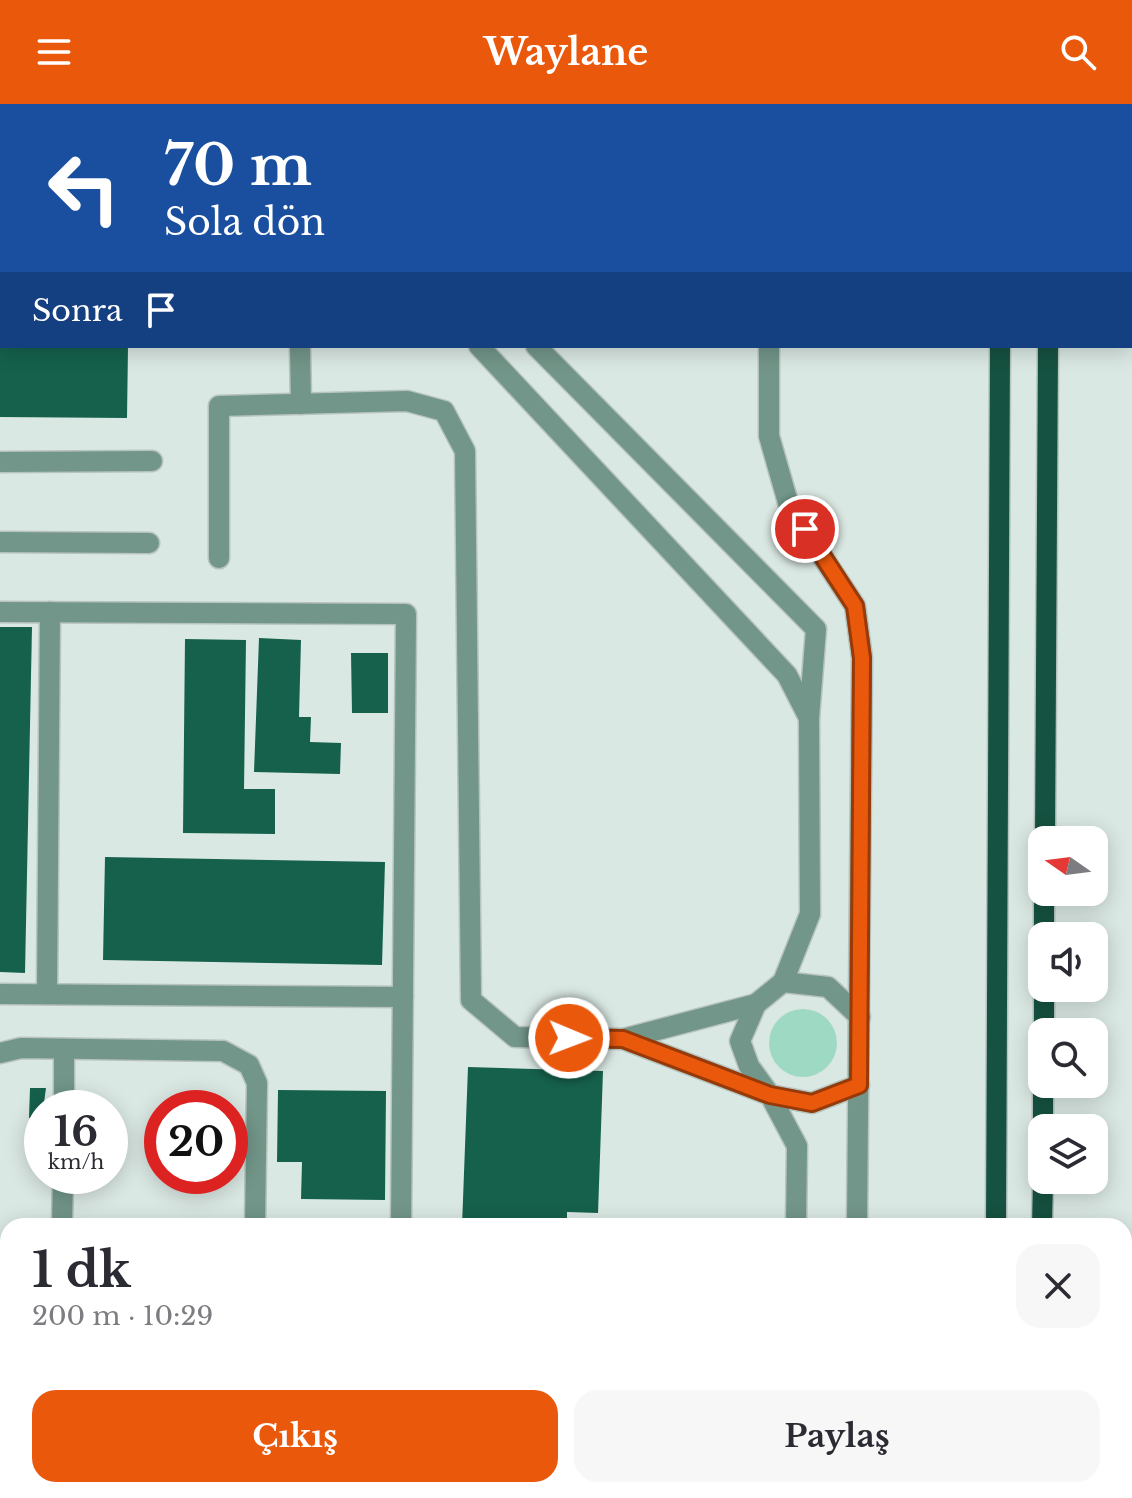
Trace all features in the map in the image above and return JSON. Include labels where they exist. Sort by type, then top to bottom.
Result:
[{"type":"main road","points":[[996,1218],[1000,348]]},
{"type":"main road","points":[[1045,826],[1048,348]]},
{"type":"main road","points":[[1042,1218],[1043,1194]]},
{"type":"lane","points":[[300,348],[301,404]]},
{"type":"lane","points":[[481,348],[787,675],[809,718]]},
{"type":"lane","points":[[219,558],[219,406],[407,401],[444,411],[465,451],[471,1000],[515,1037],[623,1039],[756,1004],[783,982],[810,914],[809,718],[816,629],[538,348]]},
{"type":"lane","points":[[769,348],[769,436],[789,506],[855,606],[862,658],[857,1218]]},
{"type":"lane","points":[[0,462],[152,461]]},
{"type":"lane","points":[[0,542],[149,543]]},
{"type":"lane","points":[[0,612],[406,614],[401,1218]]},
{"type":"lane","points":[[47,994],[50,612]]},
{"type":"lane","points":[[783,982],[828,987],[860,1017]]},
{"type":"lane","points":[[0,994],[403,997]]},
{"type":"lane","points":[[756,1004],[740,1041],[749,1066],[770,1095],[797,1146],[796,1218]]},
{"type":"lane","points":[[623,1039],[770,1095],[812,1103],[859,1085]]},
{"type":"lane","points":[[0,1053],[21,1048],[223,1051],[249,1065],[258,1094],[255,1218]]},
{"type":"lane","points":[[64,1049],[64,1090]]},
{"type":"lane","points":[[62,1218],[63,1194]]},
{"type":"green space","points":[[796,1009],[810,1009],[822,1014],[832,1024],[837,1043],[832,1062],[822,1072],[810,1077],[796,1077],[784,1072],[774,1062],[769,1050],[769,1036],[774,1024],[784,1014]]},
{"type":"building","points":[[0,348],[128,348],[127,418],[0,417]]},
{"type":"building","points":[[0,627],[32,627],[25,973],[0,972]]},
{"type":"building","points":[[259,638],[301,640],[299,717],[311,717],[310,742],[341,743],[340,774],[254,772]]},
{"type":"building","points":[[185,639],[246,640],[244,789],[275,789],[275,834],[183,833]]},
{"type":"building","points":[[351,653],[388,653],[388,713],[352,713]]},
{"type":"building","points":[[105,857],[385,862],[382,965],[103,960]]},
{"type":"building","points":[[468,1067],[603,1071],[598,1213],[567,1212],[567,1218],[462,1218]]},
{"type":"building","points":[[278,1090],[386,1091],[385,1200],[301,1199],[302,1162],[277,1162]]},
{"type":"route","points":[[569,1038],[623,1039],[770,1095],[812,1103],[859,1085],[862,658],[855,606],[805,529]]}]
